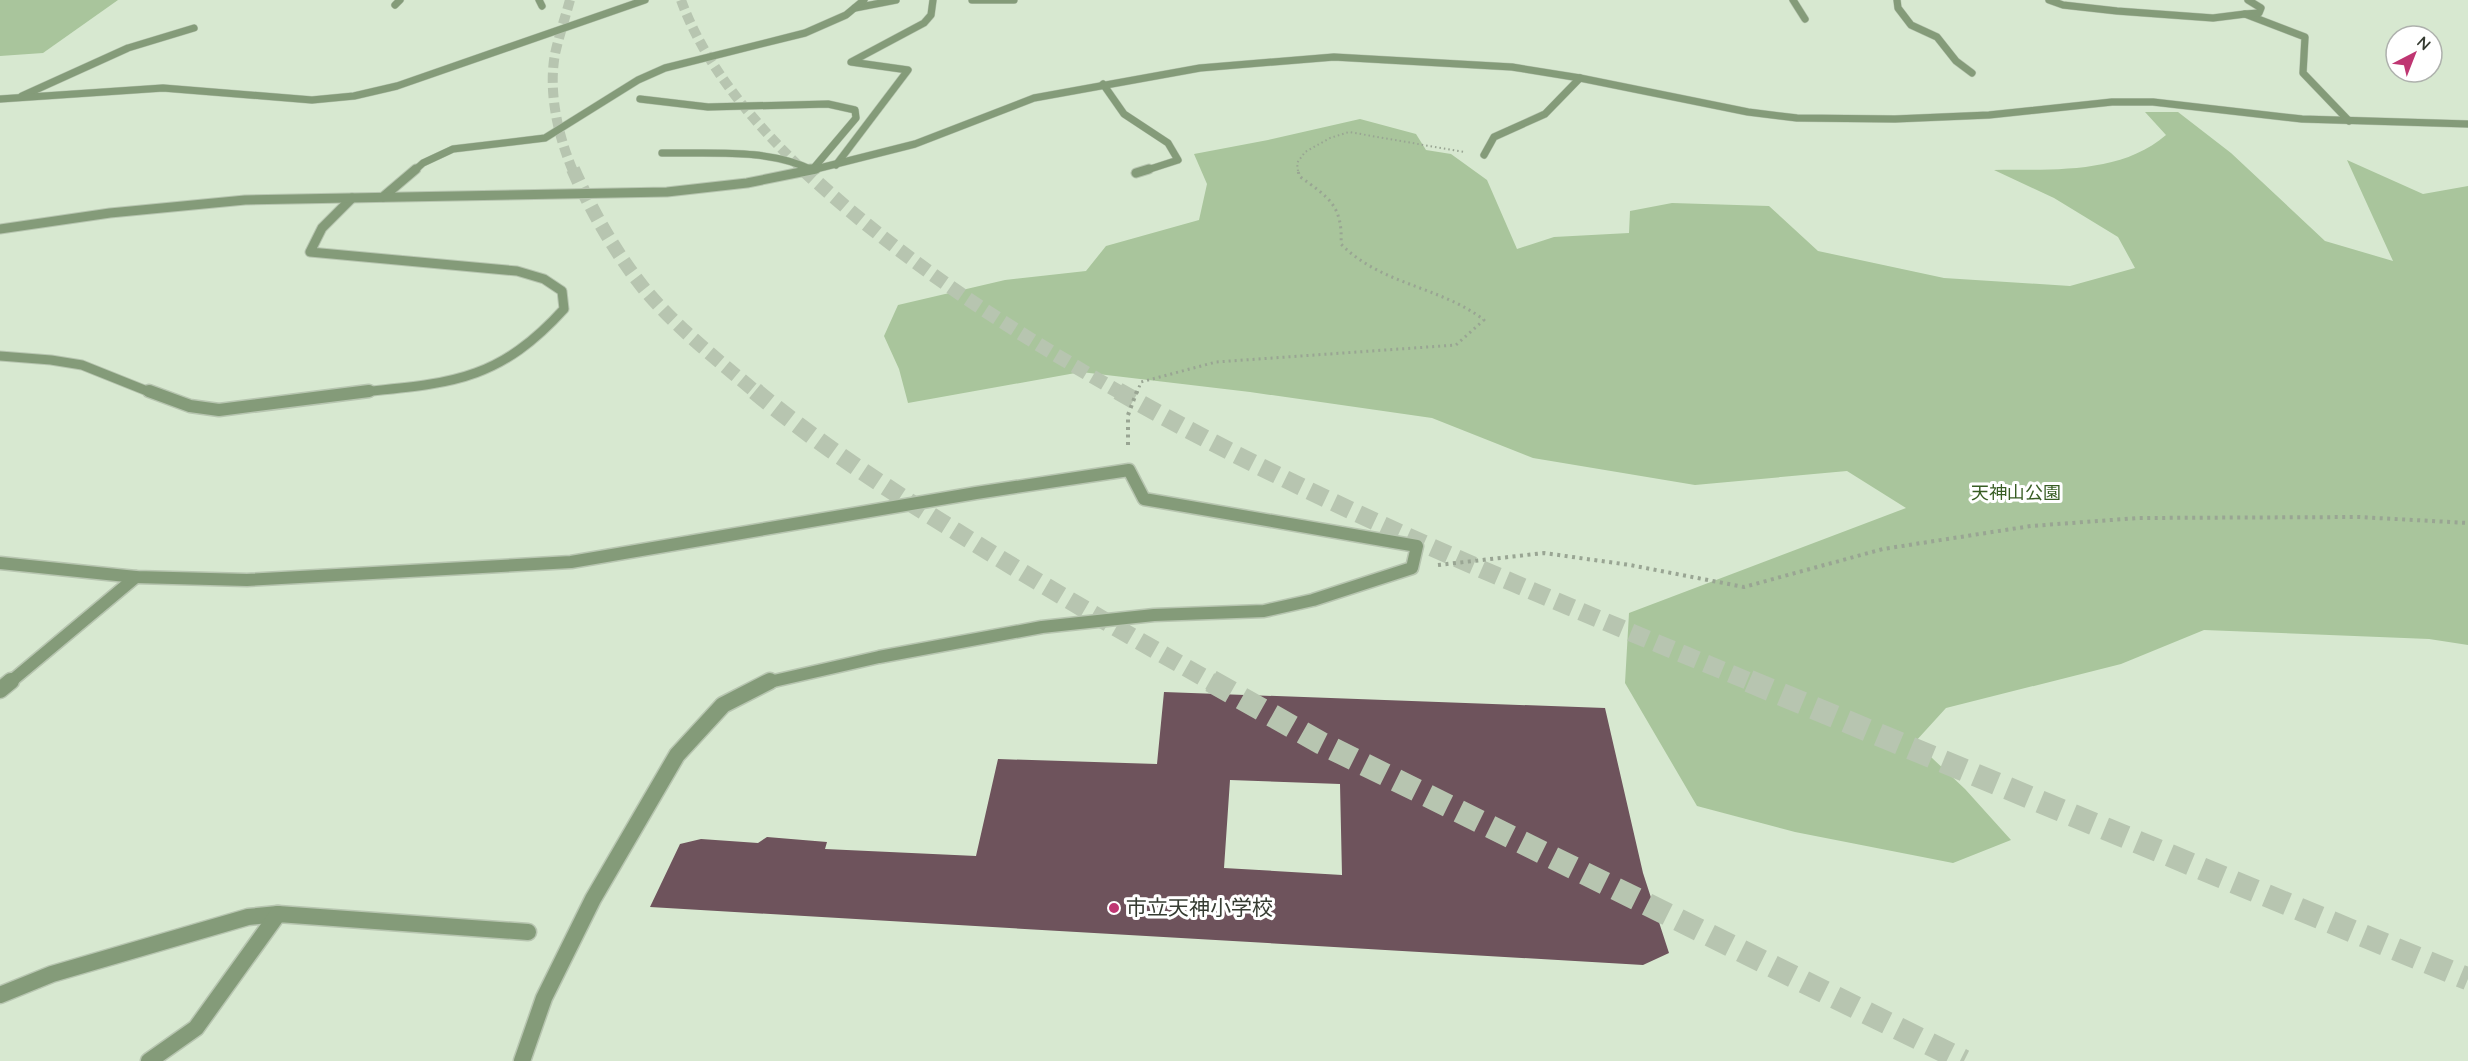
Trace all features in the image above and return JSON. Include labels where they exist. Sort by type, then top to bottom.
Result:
[{"type":"street","points":[[1,98],[163,88],[312,100],[354,96],[397,86],[645,0]]},
{"type":"street","points":[[383,197],[423,163],[453,149],[545,138],[638,80],[664,68],[805,33],[846,15],[864,0]]},
{"type":"street","points":[[853,8],[896,0]]},
{"type":"street","points":[[836,165],[908,70],[851,62],[924,23],[931,15],[933,0]]},
{"type":"street","points":[[972,0],[1014,0]]},
{"type":"street","points":[[1793,0],[1805,19]]},
{"type":"street","points":[[1897,0],[1898,8],[1911,25],[1937,37],[1956,61],[1972,74]]},
{"type":"street","points":[[2049,0],[2063,5],[2117,11],[2213,18],[2259,13],[2261,8],[2248,0]]},
{"type":"street","points":[[2245,14],[2305,37],[2303,72],[2349,121]]},
{"type":"street","points":[[22,96],[128,48],[194,28]]},
{"type":"street","points":[[0,229],[99,214],[245,200],[667,192],[747,183],[836,165],[915,144],[1034,98],[1200,68],[1334,57],[1512,67],[1580,78],[1690,101],[1797,118],[1989,115],[2112,102],[2152,102],[2302,119],[2468,124]]},
{"type":"street","points":[[1484,155],[1494,137],[1545,114],[1580,78]]},
{"type":"street","points":[[1103,84],[1124,114],[1168,143],[1178,160],[1136,173]]},
{"type":"street","points":[[640,99],[706,107],[827,102],[849,105],[855,110],[856,118],[812,170]]},
{"type":"street","points":[[662,153],[756,157],[803,163],[812,170]]},
{"type":"street","points":[[0,356],[82,365],[171,399],[206,409],[244,407],[336,394],[405,389],[469,376],[515,353],[546,329],[564,309],[562,291],[544,279],[517,271],[310,252],[314,238],[326,221],[352,198]]},
{"type":"street","points":[[0,563],[136,577],[247,580],[571,562],[976,493],[1129,470],[1144,499],[1417,546],[1412,568],[1313,600],[1264,611],[1155,615],[1053,626],[879,657],[766,682],[723,705],[677,755],[593,899],[544,998],[522,1061]]},
{"type":"street","points":[[0,690],[136,577]]},
{"type":"street","points":[[149,1061],[196,1028],[278,914]]},
{"type":"street","points":[[0,995],[52,974],[248,917],[278,914],[528,932]]},
{"type":"path","points":[[1129,470],[1128,415],[1141,382],[1216,362],[1456,345],[1484,320],[1476,312],[1431,291],[1387,277],[1357,260],[1341,244],[1343,224],[1333,201],[1299,176],[1298,163],[1305,152],[1330,138],[1349,132],[1484,155]]},
{"type":"path","points":[[1412,568],[1544,553],[1630,565],[1744,587],[1883,549],[2031,526],[2138,518],[2360,517],[2468,524]]},
{"type":"green space","points":[[0,0],[118,0],[43,53],[0,56]]},
{"type":"green space","name":"天神山公園","points":[[2145,112],[2178,112],[2231,153],[2325,241],[2393,261],[2347,160],[2423,194],[2468,186],[2468,645],[2429,639],[2204,630],[2121,664],[1946,708],[1915,742],[1965,789],[2011,840],[1953,863],[1795,832],[1697,806],[1625,683],[1629,613],[1906,508],[1847,471],[1695,485],[1533,458],[1432,418],[1250,392],[1081,372],[908,403],[899,369],[884,336],[898,305],[1005,280],[1086,271],[1106,246],[1199,220],[1207,184],[1194,154],[1360,119],[1416,134],[1426,150],[1451,154],[1487,180],[1517,249],[1554,237],[1629,233],[1630,211],[1672,203],[1769,206],[1818,251],[1944,278],[2070,286],[2135,268],[2118,237],[2054,198],[1994,170],[2084,167],[2128,157],[2148,148],[2166,135]]},
{"type":"building","points":[[1164,692],[1605,708],[1643,873],[1669,953],[1643,965],[650,907],[680,844],[701,839],[758,843],[767,837],[827,842],[825,849],[976,856],[998,759],[1157,764]],"holes":[[[1230,780],[1340,784],[1342,875],[1224,868]]]},
{"type":"tunnel","points":[[570,0],[555,54],[553,83],[559,129],[573,171]]},
{"type":"tunnel","points":[[681,0],[703,48],[717,70],[749,113],[804,171]]},
{"type":"tunnel","points":[[573,169],[605,232],[646,291],[685,332],[757,393]]},
{"type":"tunnel","points":[[803,169],[877,233],[955,290],[1037,343],[1121,393]]},
{"type":"tunnel","points":[[755,391],[828,448],[905,499],[1052,590],[1213,683]]},
{"type":"tunnel","points":[[1118,391],[1272,473],[1431,547],[1753,683]]},
{"type":"tunnel","points":[[1211,681],[1321,743],[1964,1061]]},
{"type":"tunnel","points":[[1749,681],[2468,979]]},
{"type":"place","name":"市立天神小学校","points":[[1114,908]]}]
